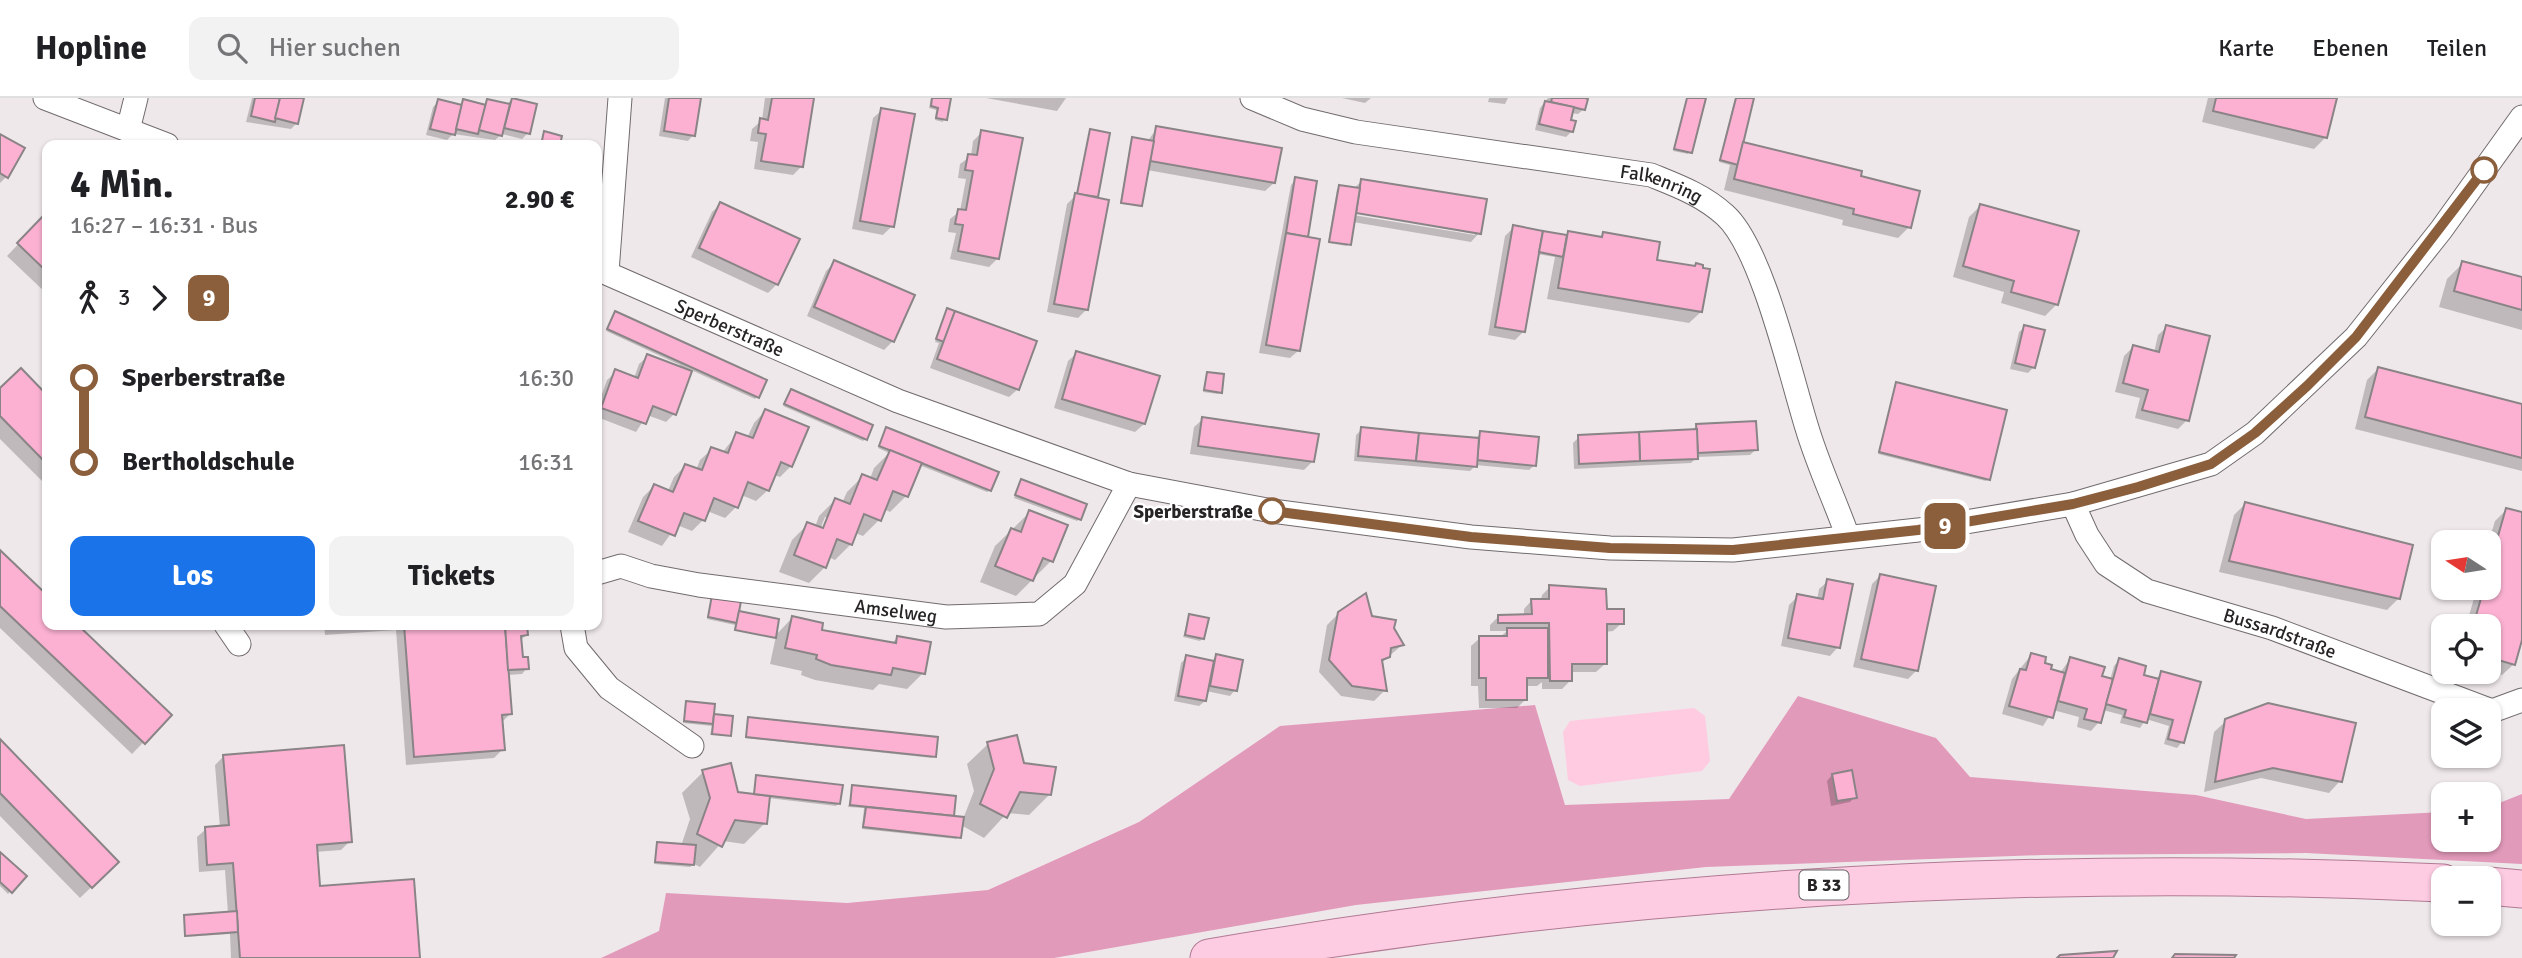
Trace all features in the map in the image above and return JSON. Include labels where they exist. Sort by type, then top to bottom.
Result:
[{"type":"main road","name":"B 33","points":[[1209,958],[1422,925],[1550,909],[1808,886],[2091,875],[2323,877],[2431,882]]},
{"type":"main road","points":[[2501,887],[2522,889]]},
{"type":"street","points":[[46,98],[154,140]]},
{"type":"street","points":[[128,130],[136,98]]},
{"type":"street","points":[[602,270],[620,98]]},
{"type":"street","name":"Falkenring","points":[[1252,98],[1302,119],[1356,132],[1651,175],[1695,192],[1727,216],[1744,242],[1762,282],[1808,430],[1849,537]]},
{"type":"street","name":"Sperberstraße","points":[[602,270],[898,401],[1129,484],[1272,511],[1471,537],[1610,548],[1733,550],[1918,530],[2073,504],[2211,464],[2255,433],[2356,337],[2441,230],[2522,117]]},
{"type":"street","name":"Amselweg","points":[[602,572],[621,566],[651,576],[699,585],[946,617],[1039,614],[1075,584],[1129,484]]},
{"type":"street","name":"Bussardstraße","points":[[2073,504],[2106,564],[2147,591],[2272,628],[2492,711],[2522,700]]},
{"type":"street","points":[[229,630],[239,644]]},
{"type":"street","points":[[573,630],[576,648],[609,688],[692,746]]},
{"type":"shaded area","points":[[1798,696],[1936,738],[1970,777],[2196,795],[2306,819],[2431,813],[2431,852],[2501,852],[2501,802],[2522,794],[2522,864],[2306,853],[2043,855],[1706,867],[1356,905],[1054,958],[601,958],[659,931],[666,893],[847,903],[988,890],[1139,822],[1280,726],[1535,705],[1565,805],[1729,799]]},
{"type":"shaded area","points":[[1694,708],[1705,716],[1710,761],[1702,771],[1580,786],[1568,780],[1563,732],[1570,721]]},
{"type":"building","points":[[255,98],[280,98],[275,122],[251,116]]},
{"type":"building","points":[[280,98],[304,98],[298,124],[275,118]]},
{"type":"building","points":[[512,98],[537,104],[530,134],[504,128]]},
{"type":"building","points":[[669,98],[701,98],[695,136],[664,131]]},
{"type":"building","points":[[772,98],[814,98],[803,167],[761,161],[766,134],[758,133],[760,118],[768,120]]},
{"type":"building","points":[[932,98],[951,98],[947,120],[936,118],[938,108],[931,106]]},
{"type":"building","points":[[1552,98],[1588,99],[1585,110],[1551,102]]},
{"type":"building","points":[[1687,98],[1706,98],[1692,153],[1674,149]]},
{"type":"building","points":[[1736,98],[1754,98],[1738,165],[1720,160]]},
{"type":"building","points":[[2216,98],[2337,98],[2327,138],[2213,111]]},
{"type":"building","points":[[438,99],[462,105],[455,135],[430,129]]},
{"type":"building","points":[[463,99],[486,105],[478,134],[456,129]]},
{"type":"building","points":[[487,99],[510,104],[502,136],[479,130]]},
{"type":"building","points":[[1545,101],[1574,107],[1571,120],[1576,121],[1573,132],[1539,124]]},
{"type":"building","points":[[881,108],[915,114],[894,227],[860,221]]},
{"type":"building","points":[[1156,126],[1282,148],[1275,183],[1150,161]]},
{"type":"building","points":[[1090,129],[1110,133],[1098,197],[1077,194]]},
{"type":"building","points":[[981,130],[1023,138],[999,259],[958,251],[963,225],[955,224],[958,209],[966,210],[973,171],[965,170],[968,154],[977,155]]},
{"type":"building","points":[[544,131],[562,136],[561,140],[542,140]]},
{"type":"building","points":[[0,134],[25,148],[8,178],[0,173]]},
{"type":"building","points":[[1132,137],[1154,141],[1142,206],[1121,203]]},
{"type":"building","points":[[1743,142],[1862,171],[1861,176],[1920,191],[1911,228],[1853,214],[1854,209],[1734,179]]},
{"type":"building","points":[[1295,177],[1317,181],[1308,237],[1286,233]]},
{"type":"building","points":[[1361,179],[1487,199],[1481,234],[1356,213]]},
{"type":"building","points":[[1339,185],[1360,188],[1351,245],[1329,242]]},
{"type":"building","points":[[1075,193],[1109,200],[1088,310],[1054,304]]},
{"type":"building","points":[[720,202],[800,239],[778,285],[699,248]]},
{"type":"building","points":[[1980,204],[2079,231],[2058,305],[2011,292],[2014,281],[1963,266]]},
{"type":"building","points":[[42,217],[42,267],[17,243]]},
{"type":"building","points":[[1513,225],[1543,231],[1525,332],[1495,327]]},
{"type":"building","points":[[1543,231],[1567,235],[1563,257],[1539,252]]},
{"type":"building","points":[[1568,231],[1602,237],[1603,232],[1660,242],[1657,260],[1695,266],[1696,263],[1710,269],[1702,312],[1558,288]]},
{"type":"building","points":[[1286,233],[1320,239],[1300,351],[1266,345]]},
{"type":"building","points":[[834,260],[915,295],[894,342],[814,307]]},
{"type":"building","points":[[2462,261],[2522,277],[2522,310],[2454,291]]},
{"type":"building","points":[[947,308],[955,311],[944,342],[936,339]]},
{"type":"building","points":[[615,311],[767,380],[759,398],[607,329]]},
{"type":"building","points":[[955,311],[1037,341],[1019,390],[937,359]]},
{"type":"building","points":[[2024,325],[2045,330],[2035,368],[2015,363]]},
{"type":"building","points":[[2166,325],[2210,336],[2189,421],[2142,410],[2148,390],[2123,383],[2133,345],[2159,352]]},
{"type":"building","points":[[1076,351],[1160,376],[1145,424],[1062,399]]},
{"type":"building","points":[[647,354],[692,371],[676,415],[653,406],[646,424],[602,408],[615,369],[638,378]]},
{"type":"building","points":[[2378,367],[2522,404],[2522,458],[2365,417]]},
{"type":"building","points":[[21,368],[42,390],[42,459],[0,416],[0,388]]},
{"type":"building","points":[[1207,372],[1224,374],[1222,393],[1204,390]]},
{"type":"building","points":[[1896,382],[2007,410],[1990,480],[1879,452]]},
{"type":"building","points":[[791,389],[873,425],[867,440],[784,404]]},
{"type":"building","points":[[765,409],[809,427],[792,467],[781,462],[769,491],[748,482],[738,508],[714,498],[705,521],[684,513],[675,536],[638,521],[654,484],[673,492],[685,464],[702,470],[711,447],[728,453],[736,432],[753,438]]},
{"type":"building","points":[[1202,417],[1319,434],[1314,462],[1198,446]]},
{"type":"building","points":[[1756,421],[1758,450],[1698,453],[1696,424]]},
{"type":"building","points":[[886,427],[999,472],[991,491],[879,446]]},
{"type":"building","points":[[1361,427],[1419,433],[1416,461],[1358,456]]},
{"type":"building","points":[[1697,429],[1698,459],[1640,461],[1639,432]]},
{"type":"building","points":[[1480,431],[1539,437],[1536,466],[1477,460]]},
{"type":"building","points":[[1639,432],[1640,461],[1579,464],[1578,435]]},
{"type":"building","points":[[1419,433],[1479,438],[1477,467],[1416,461]]},
{"type":"building","points":[[890,450],[922,463],[908,497],[893,491],[881,521],[864,514],[852,545],[837,539],[826,568],[794,555],[807,522],[823,528],[835,498],[850,504],[862,474],[877,480]]},
{"type":"building","points":[[1021,479],[1087,504],[1081,520],[1015,495]]},
{"type":"building","points":[[2245,502],[2413,545],[2400,599],[2229,561]]},
{"type":"building","points":[[2506,508],[2522,512],[2522,640],[2515,665],[2501,661],[2501,614],[2476,614],[2481,600],[2501,600],[2500,530]]},
{"type":"building","points":[[1029,510],[1068,525],[1053,562],[1043,558],[1033,581],[995,566],[1011,528],[1021,532]]},
{"type":"building","points":[[0,550],[42,590],[42,630],[83,630],[172,715],[145,744],[0,606]]},
{"type":"building","points":[[1880,574],[1936,586],[1918,671],[1861,659]]},
{"type":"building","points":[[1827,579],[1853,584],[1840,648],[1788,638],[1797,594],[1823,599]]},
{"type":"building","points":[[1549,585],[1606,589],[1607,609],[1624,609],[1624,624],[1607,624],[1607,664],[1572,664],[1572,681],[1550,681],[1549,623],[1498,623],[1498,615],[1532,614],[1531,599],[1549,599]]},
{"type":"building","points":[[1366,593],[1372,616],[1396,620],[1394,628],[1404,645],[1391,648],[1390,657],[1382,660],[1387,691],[1352,686],[1329,660],[1338,612]]},
{"type":"building","points":[[712,595],[741,601],[737,623],[708,617]]},
{"type":"building","points":[[739,611],[779,619],[776,638],[735,630]]},
{"type":"building","points":[[1189,614],[1209,618],[1204,639],[1185,635]]},
{"type":"building","points":[[792,616],[823,623],[822,630],[896,643],[897,636],[931,642],[925,674],[893,668],[891,675],[831,665],[816,659],[817,655],[785,648]]},
{"type":"building","points":[[1507,628],[1548,628],[1548,678],[1527,678],[1527,700],[1486,700],[1486,678],[1479,678],[1479,636],[1507,636]]},
{"type":"building","points":[[404,630],[505,630],[512,714],[502,715],[505,750],[414,757]]},
{"type":"building","points":[[505,630],[528,630],[528,635],[521,636],[523,657],[528,657],[529,669],[508,670]]},
{"type":"building","points":[[2031,653],[2046,657],[2045,663],[2052,665],[2051,669],[2065,673],[2053,718],[2009,706],[2020,669],[2026,670]]},
{"type":"building","points":[[1216,654],[1243,660],[1237,691],[1210,686]]},
{"type":"building","points":[[1186,655],[1214,661],[1206,701],[1178,696]]},
{"type":"building","points":[[2070,657],[2105,667],[2102,676],[2113,679],[2101,723],[2084,719],[2087,709],[2058,701]]},
{"type":"building","points":[[2119,658],[2146,666],[2144,675],[2159,679],[2147,723],[2124,717],[2126,710],[2106,704]]},
{"type":"building","points":[[2161,671],[2201,682],[2184,743],[2168,739],[2173,720],[2150,714]]},
{"type":"building","points":[[686,701],[715,704],[713,724],[684,721]]},
{"type":"building","points":[[2268,703],[2356,723],[2342,782],[2273,768],[2215,782],[2225,719]]},
{"type":"building","points":[[714,714],[733,716],[731,736],[712,734]]},
{"type":"building","points":[[748,717],[938,737],[936,757],[746,737]]},
{"type":"building","points":[[1017,735],[1024,763],[1056,767],[1051,795],[1020,792],[1007,818],[980,804],[994,769],[987,742]]},
{"type":"building","points":[[0,739],[119,862],[92,888],[0,793]]},
{"type":"building","points":[[344,745],[352,842],[317,845],[320,886],[414,879],[420,958],[240,958],[233,863],[207,865],[205,827],[229,825],[223,755]]},
{"type":"building","points":[[731,763],[738,792],[770,796],[767,824],[735,820],[722,847],[697,834],[710,798],[702,770]]},
{"type":"building","points":[[1852,770],[1857,798],[1837,801],[1832,774]]},
{"type":"building","points":[[756,775],[843,785],[840,804],[754,794]]},
{"type":"building","points":[[852,785],[956,796],[954,816],[850,805]]},
{"type":"building","points":[[866,807],[964,817],[961,838],[863,827]]},
{"type":"building","points":[[657,842],[696,845],[694,865],[655,862]]},
{"type":"building","points":[[0,852],[27,876],[12,893],[0,882]]},
{"type":"building","points":[[237,911],[238,932],[185,936],[184,915]]},
{"type":"building","points":[[2117,951],[2113,958],[2057,958],[2060,955]]},
{"type":"building","points":[[2175,954],[2236,955],[2234,958],[2172,958]]},
{"type":"bus line","name":"9","points":[[1272,511],[1471,537],[1610,548],[1733,550],[1918,530],[2073,504],[2138,487],[2211,464],[2255,433],[2307,386],[2356,337],[2441,230],[2484,170]]},
{"type":"place","name":"Sperberstraße","points":[[1272,511]]}]
